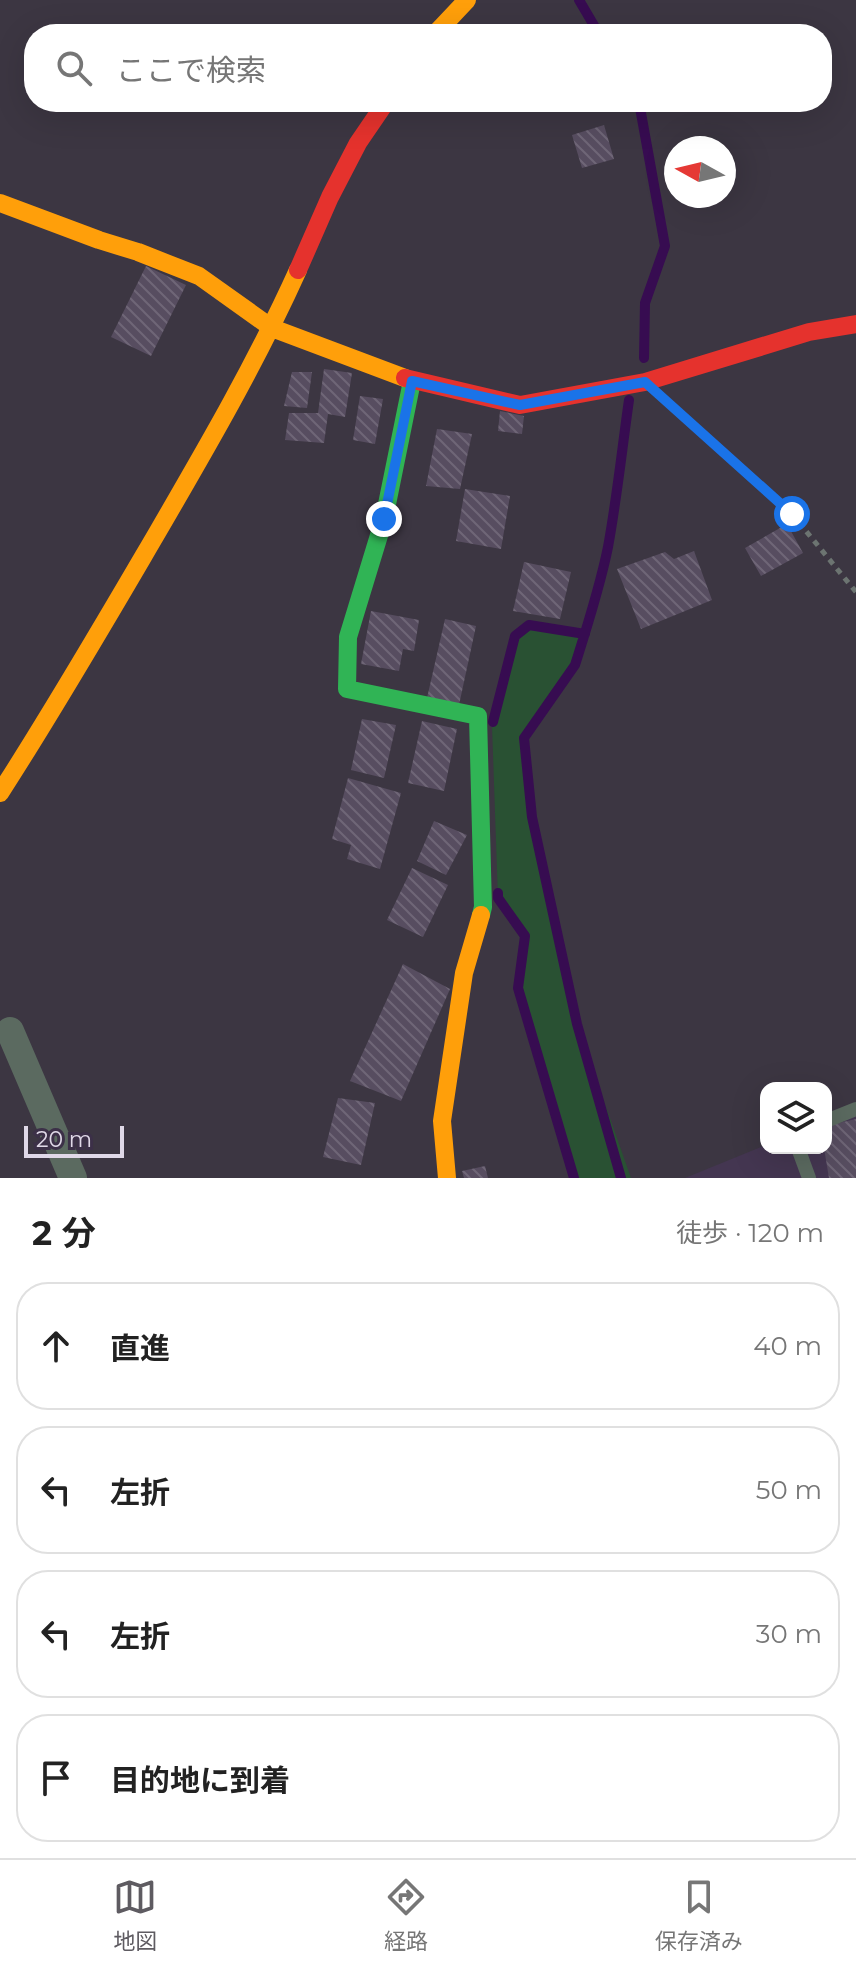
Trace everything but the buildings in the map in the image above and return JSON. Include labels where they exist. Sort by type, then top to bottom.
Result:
[{"type":"street","points":[[444,24],[467,0]]},
{"type":"street","points":[[0,793],[56,706],[175,503],[272,328],[330,197],[358,143],[379,112]]},
{"type":"street","points":[[0,203],[199,276],[272,328],[412,381],[520,405],[645,382],[809,332],[856,324]]},
{"type":"street","points":[[412,381],[384,519],[348,637],[347,689],[478,716],[483,907],[464,973],[442,1121],[447,1178]]},
{"type":"street","points":[[10,1031],[73,1178]]},
{"type":"lane","points":[[832,1119],[856,1109]]},
{"type":"lane","points":[[800,1154],[809,1178]]},
{"type":"path","points":[[645,382],[792,514],[856,592]]},
{"type":"shaded area","points":[[856,1109],[856,1178],[685,1178],[760,1147],[760,1154],[832,1154],[832,1119]]},
{"type":"green space","points":[[529,625],[585,634],[575,665],[524,739],[532,817],[577,1024],[631,1178],[574,1178],[518,988],[525,936],[498,898],[492,726],[515,636]]},
{"type":"waterway","points":[[579,0],[593,24]]},
{"type":"waterway","points":[[641,112],[665,246],[645,303],[644,358]]},
{"type":"waterway","points":[[621,1178],[577,1024],[532,817],[524,738],[575,665],[608,547],[629,400]]},
{"type":"waterway","points":[[493,722],[515,636],[529,625],[585,634]]},
{"type":"waterway","points":[[498,893],[498,898],[525,936],[518,988],[574,1178]]},
{"type":"traffic: fast","points":[[412,381],[384,519],[348,637],[347,689],[478,716],[481,915]]},
{"type":"traffic: slow","points":[[444,24],[467,0]]},
{"type":"traffic: slow","points":[[0,203],[199,276],[272,328],[405,378]]},
{"type":"traffic: slow","points":[[0,793],[80,664],[194,468],[249,371],[298,270]]},
{"type":"traffic: slow","points":[[447,1178],[442,1121],[464,973],[481,915]]},
{"type":"traffic: jam","points":[[298,270],[330,197],[358,143],[379,112]]},
{"type":"traffic: jam","points":[[405,378],[520,405],[645,382],[809,332],[856,324]]},
{"type":"route","points":[[384,519],[412,381],[520,405],[645,382],[792,514]]}]
